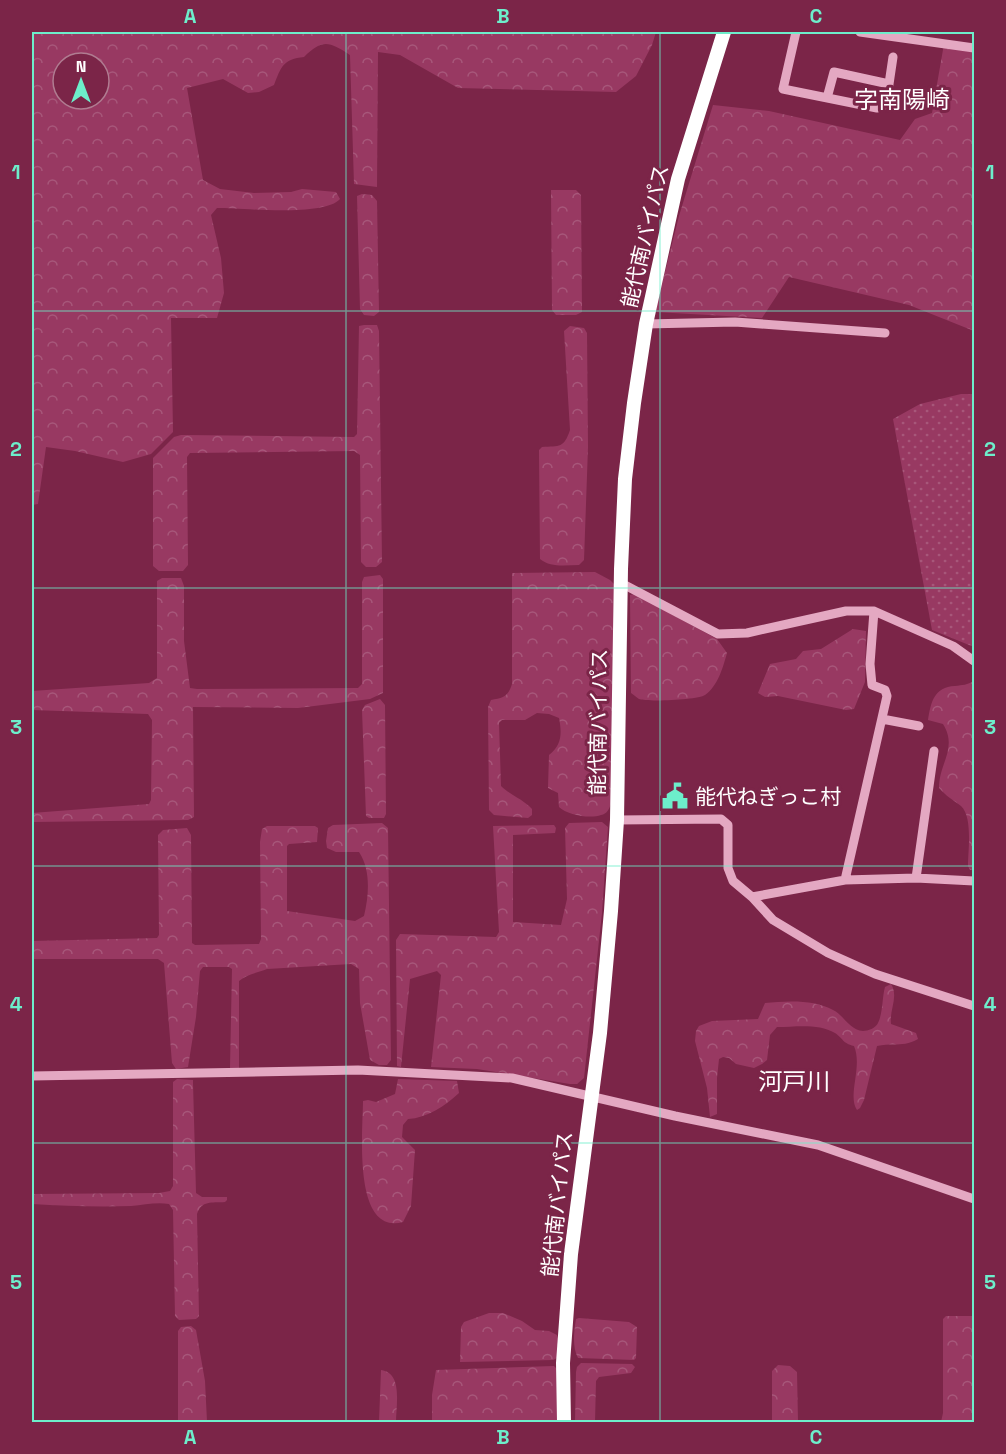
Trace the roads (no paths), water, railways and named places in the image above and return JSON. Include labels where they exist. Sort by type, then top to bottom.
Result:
[{"type":"highway","name":"能代南バイパス","points":[[564,1422],[563,1363],[571,1254],[590,1095],[600,1033],[617,820],[625,479],[646,324],[678,179],[723,32]]},
{"type":"street","points":[[796,32],[783,89],[877,108],[887,104],[893,57]]},
{"type":"street","points":[[860,32],[975,48]]},
{"type":"street","points":[[827,98],[834,72],[889,84]]},
{"type":"street","points":[[646,324],[735,322],[885,333]]},
{"type":"street","points":[[621,583],[718,634],[747,633],[846,611],[874,611],[953,646],[975,661]]},
{"type":"street","points":[[845,880],[888,696],[885,690],[872,685],[870,664],[874,611]]},
{"type":"street","points":[[882,719],[919,726]]},
{"type":"street","points":[[916,878],[934,751]]},
{"type":"street","points":[[617,820],[721,819],[728,825],[728,868],[733,881],[752,897],[773,920],[828,953],[875,974],[975,1006]]},
{"type":"street","points":[[752,897],[845,880],[916,878],[975,881]]},
{"type":"street","points":[[32,1076],[358,1070],[512,1078],[675,1116],[818,1145],[975,1198]]},
{"type":"place","name":"能代ねぎっこ村","points":[[675,796]]},
{"type":"district","name":"字南陽崎","points":[[902,99]]},
{"type":"district","name":"河戸川","points":[[794,1081]]}]
